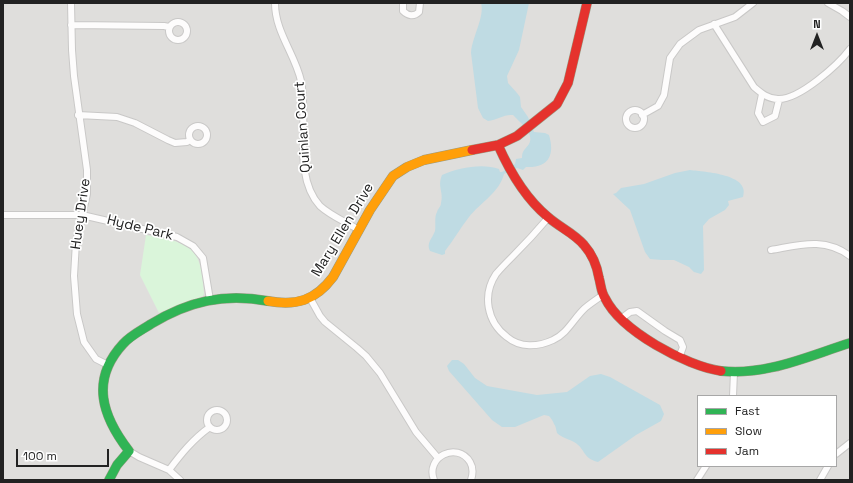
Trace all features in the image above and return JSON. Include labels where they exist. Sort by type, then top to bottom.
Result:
[{"type":"street","name":"Huey Drive","points":[[71,3],[72,50],[78,115],[86,170],[86,194],[76,242],[74,276],[77,314],[84,342],[96,359],[108,365]]},
{"type":"street","name":"Quinlan Court","points":[[275,3],[275,10],[282,34],[295,61],[301,83],[304,169],[307,185],[320,205],[328,212],[359,230]]},
{"type":"street","points":[[403,3],[403,11],[411,16],[419,12],[420,3]]},
{"type":"street","name":"Mary Ellen Drive","points":[[129,451],[117,438],[108,421],[103,404],[102,384],[108,365],[123,344],[141,330],[162,317],[185,307],[210,300],[256,299],[289,303],[310,298],[320,292],[328,285],[359,230],[393,176],[407,167],[424,160],[498,145],[517,136],[557,104],[568,83],[587,3]]},
{"type":"street","points":[[642,115],[658,106],[664,95],[670,58],[680,44],[698,30],[735,17],[753,3]]},
{"type":"street","points":[[828,3],[850,17]]},
{"type":"street","points":[[714,24],[754,87],[762,94],[779,100],[795,95],[808,88],[842,60],[850,49]]},
{"type":"street","points":[[71,25],[169,27]]},
{"type":"street","points":[[762,94],[758,113],[763,122],[775,116],[779,100]]},
{"type":"street","points":[[78,115],[117,117],[135,122],[175,143],[187,142],[190,140]]},
{"type":"street","points":[[498,145],[524,192],[548,218],[568,230],[587,248],[597,269],[603,296],[608,304],[622,318],[651,342],[679,358],[706,368],[734,372],[770,368],[810,357],[850,343]]},
{"type":"street","name":"Hyde Park","points":[[3,215],[82,215],[177,237],[193,246],[203,258],[210,300]]},
{"type":"street","points":[[548,218],[496,275],[490,285],[488,304],[492,320],[496,326],[508,338],[516,343],[536,345],[545,343],[555,340],[585,308],[603,296]]},
{"type":"street","points":[[771,250],[803,244],[818,244],[840,249],[850,256]]},
{"type":"street","points":[[310,298],[325,322],[362,352],[380,373],[416,432],[438,458]]},
{"type":"street","points":[[622,318],[630,312],[637,311],[680,340],[683,347],[679,358]]},
{"type":"street","points":[[733,395],[734,372]]},
{"type":"street","points":[[169,470],[200,434],[210,427]]},
{"type":"street","points":[[837,453],[850,443]]},
{"type":"street","points":[[109,480],[117,465],[129,451],[169,470],[180,480]]},
{"type":"street","points":[[434,480],[434,463],[443,454],[450,452],[463,454],[468,458],[473,471],[471,480]]},
{"type":"street","points":[[697,480],[705,467]]},
{"type":"street","points":[[820,480],[827,467]]},
{"type":"shaded area","points":[[3,3],[850,3],[850,480],[3,480]]},
{"type":"green space","points":[[146,235],[177,242],[190,249],[199,262],[204,293],[203,296],[159,313],[140,275]]},
{"type":"water","points":[[481,3],[529,3],[519,50],[507,76],[508,83],[520,97],[521,107],[528,117],[534,132],[549,135],[551,149],[545,163],[534,167],[526,167],[523,170],[517,168],[504,174],[498,187],[469,217],[445,251],[445,254],[442,255],[430,251],[429,246],[435,231],[437,211],[442,199],[440,183],[442,175],[463,168],[478,166],[492,167],[499,169],[500,172],[502,172],[515,164],[516,159],[522,158],[523,152],[530,140],[530,136],[526,128],[513,115],[507,115],[488,121],[483,118],[478,108],[471,53],[480,21],[482,9]]},
{"type":"water","points":[[690,170],[715,173],[734,179],[740,183],[744,189],[743,197],[728,201],[729,205],[725,210],[709,219],[703,226],[704,270],[701,274],[694,272],[689,267],[674,260],[650,259],[645,252],[630,210],[613,194],[621,188],[644,184],[675,173]]},
{"type":"water","points":[[452,360],[458,360],[464,364],[475,378],[487,386],[537,395],[567,392],[590,376],[601,374],[610,377],[660,405],[664,414],[661,421],[636,435],[598,462],[589,458],[574,442],[557,433],[549,416],[544,415],[515,427],[502,427],[492,420],[449,371],[447,366]]},
{"type":"traffic: fast","points":[[109,480],[117,465],[129,451],[112,425],[104,398],[103,384],[106,371],[113,357],[123,344],[133,335],[165,316],[193,305],[207,301],[236,298],[268,301]]},
{"type":"traffic: fast","points":[[721,371],[738,372],[771,368],[850,343]]},
{"type":"traffic: slow","points":[[268,301],[287,303],[296,302],[304,300],[319,292],[333,277],[370,210],[393,176],[407,167],[424,160],[472,150]]},
{"type":"traffic: jam","points":[[472,150],[498,145],[517,136],[557,104],[568,83],[587,3]]},
{"type":"traffic: jam","points":[[498,145],[513,175],[532,202],[552,221],[576,237],[592,256],[604,296],[613,310],[625,323],[656,345],[673,354],[690,362],[721,371]]}]
